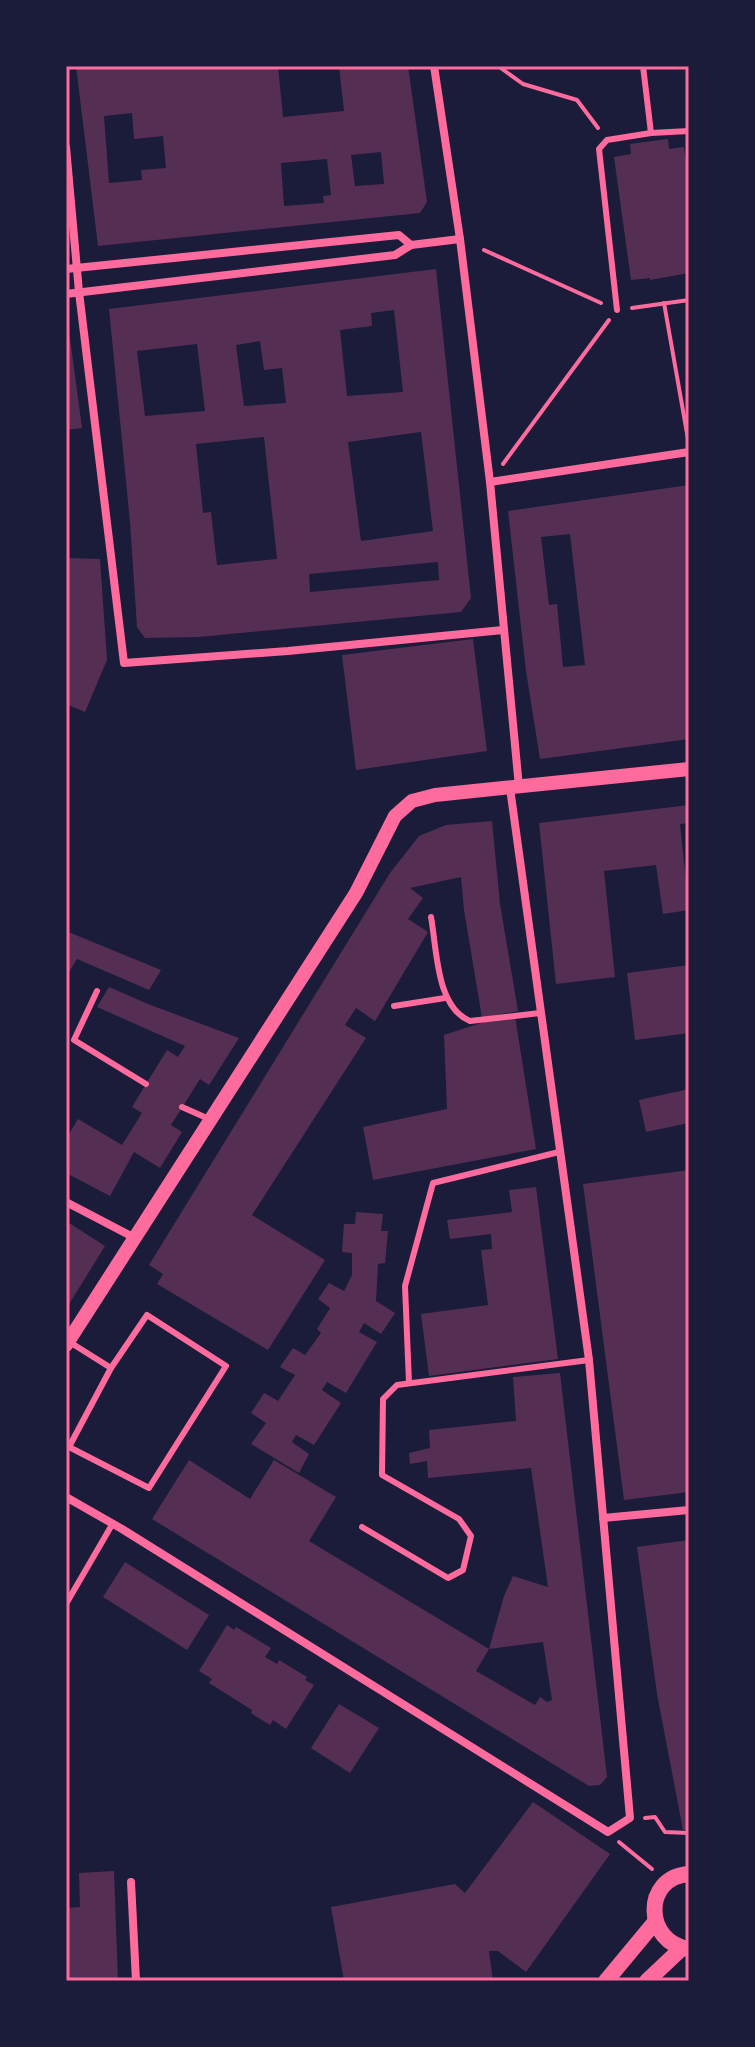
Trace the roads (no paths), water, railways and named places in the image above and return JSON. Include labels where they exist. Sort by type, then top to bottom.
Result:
[{"type":"main road","points":[[647,1981],[686,1948],[663,1937],[655,1922],[654,1901],[667,1882],[689,1874]]},
{"type":"main road","points":[[606,1981],[655,1922]]},
{"type":"street","points":[[66,1497],[113,1523],[608,1832],[630,1818],[589,1360],[540,1013],[514,787],[490,482],[460,239],[434,66]]},
{"type":"street","points":[[66,147],[79,292],[124,663],[503,630]]},
{"type":"street","points":[[66,269],[399,235],[411,245]]},
{"type":"street","points":[[66,294],[395,255],[411,245],[460,239]]},
{"type":"street","points":[[490,482],[689,452]]},
{"type":"street","points":[[67,1343],[356,893],[395,816],[412,801],[435,795],[689,769]]},
{"type":"street","points":[[66,1202],[133,1237]]},
{"type":"street","points":[[603,1518],[689,1510]]},
{"type":"street","points":[[131,1882],[136,1981]]},
{"type":"lane","points":[[643,66],[651,133]]},
{"type":"lane","points":[[617,310],[599,149],[607,140],[689,131]]},
{"type":"lane","points":[[431,917],[445,998],[464,1019],[470,1021],[540,1013]]},
{"type":"lane","points":[[97,991],[74,1040],[146,1084]]},
{"type":"lane","points":[[394,1006],[445,998]]},
{"type":"lane","points":[[182,1107],[209,1119]]},
{"type":"lane","points":[[409,1383],[405,1286],[433,1183],[559,1152]]},
{"type":"lane","points":[[147,1315],[226,1366],[149,1488],[69,1447],[111,1368],[147,1315]]},
{"type":"lane","points":[[67,1343],[111,1368]]},
{"type":"lane","points":[[362,1527],[448,1578],[463,1570],[471,1536],[459,1519],[382,1475],[383,1399],[397,1385],[589,1360]]},
{"type":"lane","points":[[66,1604],[113,1523]]}]
